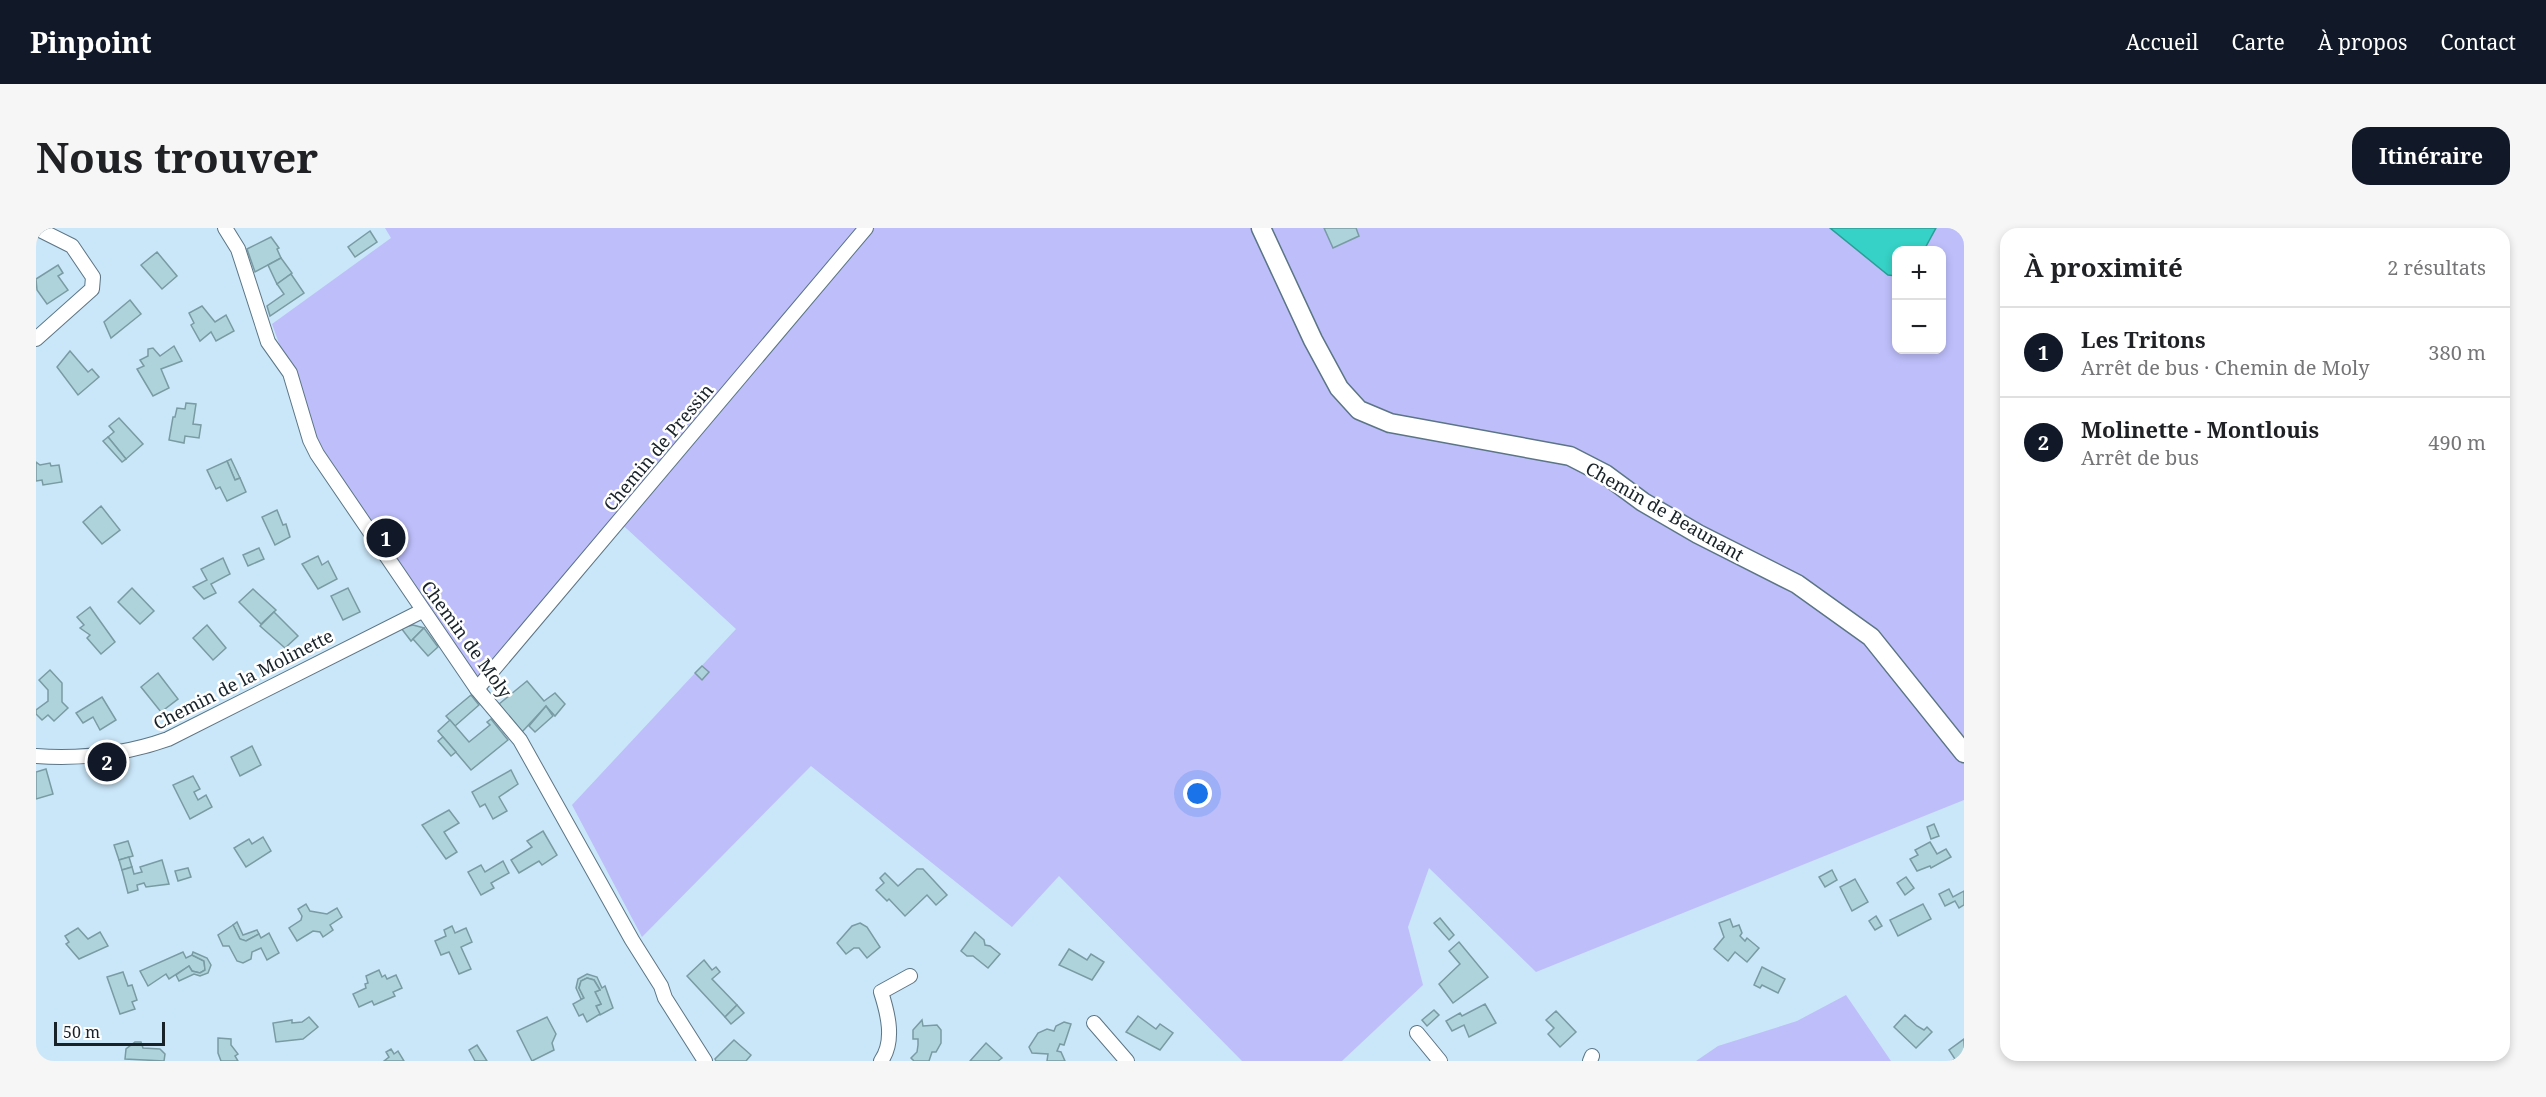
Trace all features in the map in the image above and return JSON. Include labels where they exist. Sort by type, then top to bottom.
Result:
[{"type":"street","points":[[36,228],[72,246],[93,277],[92,289],[36,339]]},
{"type":"street","name":"Chemin de Moly","points":[[225,228],[238,249],[268,342],[290,373],[309,440],[477,689],[520,740],[632,940],[656,977],[665,998],[697,1052],[705,1061]]},
{"type":"street","name":"Chemin de Pressin","points":[[477,689],[866,228]]},
{"type":"street","name":"Chemin de Beaunant","points":[[1261,228],[1339,388],[1359,410],[1390,423],[1570,456],[1605,474],[1643,502],[1689,529],[1797,584],[1871,637],[1964,753]]},
{"type":"street","name":"Chemin de la Molinette","points":[[36,756],[76,756],[147,747],[168,739],[422,610]]},
{"type":"street","points":[[881,1061],[887,1053],[889,1018],[881,992],[910,975]]},
{"type":"street","points":[[1094,1023],[1126,1061]]},
{"type":"street","points":[[1417,1033],[1440,1061]]},
{"type":"shaded area","points":[[385,228],[1964,228],[1964,800],[1536,972],[1429,868],[1408,927],[1423,985],[1342,1061],[1242,1061],[1059,876],[1012,927],[811,766],[642,937],[572,805],[736,629],[615,518],[477,678],[312,435],[272,324],[391,238]]},
{"type":"shaded area","points":[[1830,228],[1936,228],[1926,246],[1892,246],[1892,276],[1888,275]]},
{"type":"shaded area","points":[[1846,995],[1891,1061],[1696,1061],[1718,1046],[1797,1021]]},
{"type":"building","points":[[1324,228],[1356,228],[1359,236],[1333,248]]},
{"type":"building","points":[[370,231],[377,242],[355,257],[348,247]]},
{"type":"building","points":[[271,237],[279,248],[277,249],[281,258],[255,272],[247,249]]},
{"type":"building","points":[[157,252],[177,276],[162,289],[141,265]]},
{"type":"building","points":[[281,258],[292,273],[277,284],[268,265]]},
{"type":"building","points":[[58,265],[63,273],[58,276],[68,290],[47,304],[37,290],[36,279]]},
{"type":"building","points":[[291,274],[304,293],[270,316],[267,306],[284,294],[277,284]]},
{"type":"building","points":[[130,300],[141,314],[111,338],[104,322]]},
{"type":"building","points":[[202,306],[215,322],[226,315],[234,331],[216,341],[211,332],[200,341],[191,325],[194,323],[189,313]]},
{"type":"building","points":[[174,346],[182,361],[161,369],[169,388],[153,396],[137,369],[144,366],[140,360],[148,356],[148,349],[153,348],[160,356]]},
{"type":"building","points":[[70,351],[88,372],[92,369],[99,377],[78,395],[57,367]]},
{"type":"building","points":[[186,403],[196,404],[193,424],[201,425],[199,438],[185,436],[184,443],[169,440],[177,408],[185,409]]},
{"type":"building","points":[[119,418],[143,444],[126,459],[108,437],[114,432],[109,426]]},
{"type":"building","points":[[108,437],[126,459],[122,462],[103,441]]},
{"type":"building","points":[[231,459],[240,478],[235,480],[227,461]]},
{"type":"building","points":[[227,461],[235,480],[240,478],[246,492],[227,501],[220,487],[216,489],[207,470]]},
{"type":"building","points":[[36,462],[40,465],[50,463],[51,466],[59,465],[62,482],[43,485],[42,480],[36,481]]},
{"type":"building","points":[[101,506],[120,530],[102,544],[83,522]]},
{"type":"building","points":[[277,510],[283,525],[286,524],[290,537],[275,545],[262,517]]},
{"type":"building","points":[[259,548],[264,559],[248,566],[243,555]]},
{"type":"building","points":[[318,556],[322,565],[328,561],[337,579],[318,589],[302,564]]},
{"type":"building","points":[[223,558],[230,574],[211,584],[216,593],[204,599],[193,587],[207,580],[201,569]]},
{"type":"building","points":[[132,588],[154,611],[140,624],[118,602]]},
{"type":"building","points":[[348,588],[360,612],[343,620],[331,596]]},
{"type":"building","points":[[253,589],[276,610],[261,624],[239,602]]},
{"type":"building","points":[[90,607],[115,642],[101,654],[87,638],[90,635],[80,628],[84,625],[77,617]]},
{"type":"building","points":[[274,612],[298,636],[285,648],[260,626]]},
{"type":"building","points":[[207,625],[226,648],[213,660],[193,638]]},
{"type":"building","points":[[413,625],[424,628],[411,641],[401,628]]},
{"type":"building","points":[[424,628],[438,647],[428,656],[413,639]]},
{"type":"building","points":[[702,666],[709,672],[702,680],[695,673]]},
{"type":"building","points":[[50,670],[62,683],[62,702],[68,708],[54,721],[48,715],[42,720],[36,714],[36,710],[48,701],[48,690],[39,680]]},
{"type":"building","points":[[158,673],[178,699],[161,712],[141,687]]},
{"type":"building","points":[[527,681],[544,701],[555,693],[565,704],[555,716],[546,706],[521,733],[499,704]]},
{"type":"building","points":[[471,695],[479,705],[455,726],[446,716]]},
{"type":"building","points":[[102,697],[116,720],[100,730],[93,717],[83,723],[76,713]]},
{"type":"building","points":[[546,706],[553,716],[535,732],[529,726]]},
{"type":"building","points":[[491,719],[508,740],[471,770],[438,731],[450,720],[469,742],[490,725],[487,722]]},
{"type":"building","points":[[443,737],[456,752],[451,756],[438,741]]},
{"type":"building","points":[[252,746],[261,765],[240,776],[231,757]]},
{"type":"building","points":[[46,769],[53,794],[36,799],[36,772]]},
{"type":"building","points":[[511,770],[518,784],[499,797],[507,811],[493,819],[485,804],[480,807],[472,792]]},
{"type":"building","points":[[193,776],[200,789],[194,792],[198,800],[206,795],[212,807],[190,819],[173,785]]},
{"type":"building","points":[[449,810],[459,823],[444,832],[457,852],[446,859],[422,825]]},
{"type":"building","points":[[1934,824],[1939,836],[1931,839],[1927,827]]},
{"type":"building","points":[[543,831],[557,855],[542,865],[539,861],[519,873],[511,860],[532,847],[527,841]]},
{"type":"building","points":[[263,837],[271,851],[246,867],[234,848],[249,839],[252,844]]},
{"type":"building","points":[[128,841],[133,856],[119,860],[114,845]]},
{"type":"building","points":[[1930,842],[1937,854],[1946,849],[1951,857],[1931,868],[1930,866],[1917,871],[1910,859],[1918,855],[1915,850]]},
{"type":"building","points":[[129,857],[132,867],[122,870],[119,860]]},
{"type":"building","points":[[162,860],[169,884],[146,887],[144,883],[137,885],[138,890],[128,893],[122,870],[132,867],[134,874],[142,872],[140,867]]},
{"type":"building","points":[[503,861],[509,873],[491,883],[494,888],[481,895],[468,872],[481,865],[485,872]]},
{"type":"building","points":[[188,868],[191,877],[178,881],[175,871]]},
{"type":"building","points":[[917,869],[923,869],[947,895],[936,905],[927,895],[905,916],[889,899],[887,901],[876,890],[884,883],[880,878],[885,873],[898,886]]},
{"type":"building","points":[[1832,870],[1837,880],[1825,887],[1819,877]]},
{"type":"building","points":[[1906,877],[1914,888],[1905,895],[1897,883]]},
{"type":"building","points":[[1855,879],[1868,902],[1852,911],[1840,887]]},
{"type":"building","points":[[1949,889],[1953,897],[1964,891],[1964,905],[1959,908],[1955,901],[1945,906],[1939,894]]},
{"type":"building","points":[[306,904],[310,911],[327,914],[337,908],[342,917],[330,925],[333,930],[323,937],[320,932],[313,931],[297,941],[289,928],[301,920],[302,916],[298,909]]},
{"type":"building","points":[[1923,904],[1931,919],[1898,936],[1890,920]]},
{"type":"building","points":[[1876,916],[1882,926],[1875,930],[1869,921]]},
{"type":"building","points":[[1440,918],[1454,935],[1449,940],[1434,923]]},
{"type":"building","points":[[1730,919],[1733,927],[1739,925],[1742,933],[1740,936],[1745,941],[1747,938],[1759,948],[1747,962],[1735,952],[1728,961],[1714,949],[1724,937],[1719,923]]},
{"type":"building","points":[[237,922],[243,935],[257,930],[259,934],[246,941],[240,939],[233,925]]},
{"type":"building","points":[[860,923],[867,927],[880,947],[867,958],[859,948],[854,948],[846,954],[837,943],[852,926]]},
{"type":"building","points":[[233,925],[240,939],[246,941],[259,934],[261,938],[269,933],[279,953],[267,960],[261,948],[252,952],[251,959],[243,963],[237,961],[229,946],[223,946],[218,935]]},
{"type":"building","points":[[452,926],[455,933],[466,928],[472,942],[461,947],[471,969],[459,974],[449,952],[441,955],[435,941],[446,936],[444,930]]},
{"type":"building","points":[[78,928],[88,939],[100,932],[108,946],[79,959],[66,944],[69,942],[65,936]]},
{"type":"building","points":[[975,932],[984,940],[985,945],[1000,954],[988,968],[973,956],[967,956],[961,951]]},
{"type":"building","points":[[1459,942],[1488,977],[1453,1003],[1439,984],[1460,964],[1449,951]]},
{"type":"building","points":[[1069,949],[1087,960],[1091,954],[1104,962],[1092,980],[1059,965]]},
{"type":"building","points":[[183,952],[186,958],[192,955],[204,961],[205,970],[200,973],[192,971],[189,966],[169,979],[166,974],[148,986],[140,971]]},
{"type":"building","points":[[193,952],[207,958],[211,965],[208,973],[200,976],[194,974],[179,981],[176,975],[189,966],[192,971],[200,973],[205,970],[204,961],[192,955]]},
{"type":"building","points":[[704,960],[712,970],[716,967],[720,972],[712,979],[737,1005],[725,1017],[687,976]]},
{"type":"building","points":[[1762,967],[1785,979],[1778,993],[1762,985],[1760,988],[1754,985]]},
{"type":"building","points":[[379,970],[382,977],[385,975],[387,979],[396,975],[402,988],[393,992],[395,996],[374,1005],[372,1001],[359,1007],[353,994],[366,988],[365,984],[368,983],[366,976]]},
{"type":"building","points":[[123,972],[128,986],[132,985],[137,1000],[132,1002],[135,1009],[120,1014],[107,977]]},
{"type":"building","points":[[587,974],[597,977],[602,988],[605,986],[613,1008],[600,1015],[596,1006],[601,1004],[595,992],[600,990],[594,980],[587,978],[581,981],[579,988],[584,998],[581,999],[576,988],[578,979]]},
{"type":"building","points":[[587,978],[594,980],[600,990],[595,992],[601,1004],[596,1006],[600,1014],[587,1022],[583,1014],[579,1016],[573,1004],[584,998],[579,988],[581,981]]},
{"type":"building","points":[[1485,1004],[1496,1023],[1469,1037],[1464,1025],[1452,1031],[1446,1021],[1460,1013],[1462,1016]]},
{"type":"building","points":[[737,1005],[744,1013],[731,1024],[725,1017]]},
{"type":"building","points":[[1434,1010],[1439,1015],[1427,1026],[1422,1020]]},
{"type":"building","points":[[1556,1011],[1576,1032],[1560,1047],[1548,1034],[1554,1028],[1546,1020]]},
{"type":"building","points":[[1905,1015],[1917,1026],[1924,1030],[1927,1027],[1932,1032],[1916,1048],[1894,1027]]},
{"type":"building","points":[[1138,1016],[1156,1029],[1160,1024],[1173,1033],[1160,1050],[1126,1032]]},
{"type":"building","points":[[309,1017],[318,1027],[303,1039],[276,1042],[273,1023],[292,1020],[292,1023],[302,1022]]},
{"type":"building","points":[[547,1017],[556,1034],[552,1043],[554,1050],[532,1061],[517,1031]]},
{"type":"building","points":[[922,1020],[923,1026],[937,1025],[941,1030],[941,1043],[936,1052],[932,1052],[929,1061],[914,1061],[911,1058],[917,1052],[918,1039],[913,1039],[913,1030]]},
{"type":"building","points":[[1064,1022],[1071,1024],[1064,1045],[1060,1044],[1057,1051],[1061,1052],[1065,1061],[1047,1061],[1048,1054],[1032,1053],[1029,1047],[1038,1033],[1047,1029],[1054,1031],[1056,1026]]},
{"type":"building","points":[[218,1038],[231,1039],[231,1045],[238,1054],[235,1056],[238,1061],[221,1061],[218,1053]]},
{"type":"building","points":[[1964,1039],[1964,1061],[1952,1061],[1955,1059],[1949,1050]]},
{"type":"building","points":[[734,1040],[751,1055],[746,1061],[716,1061],[715,1059]]},
{"type":"building","points":[[135,1042],[141,1042],[143,1048],[160,1049],[165,1054],[164,1061],[125,1059],[126,1049]]},
{"type":"building","points":[[986,1043],[1002,1058],[998,1061],[970,1061]]},
{"type":"building","points":[[477,1045],[487,1061],[475,1061],[469,1050]]},
{"type":"building","points":[[391,1049],[394,1054],[398,1051],[404,1061],[384,1061],[389,1057],[386,1052]]},
{"type":"place","name":"Les Tritons","points":[[386,538]]},
{"type":"place","name":"Molinette - Montlouis","points":[[107,762]]}]
